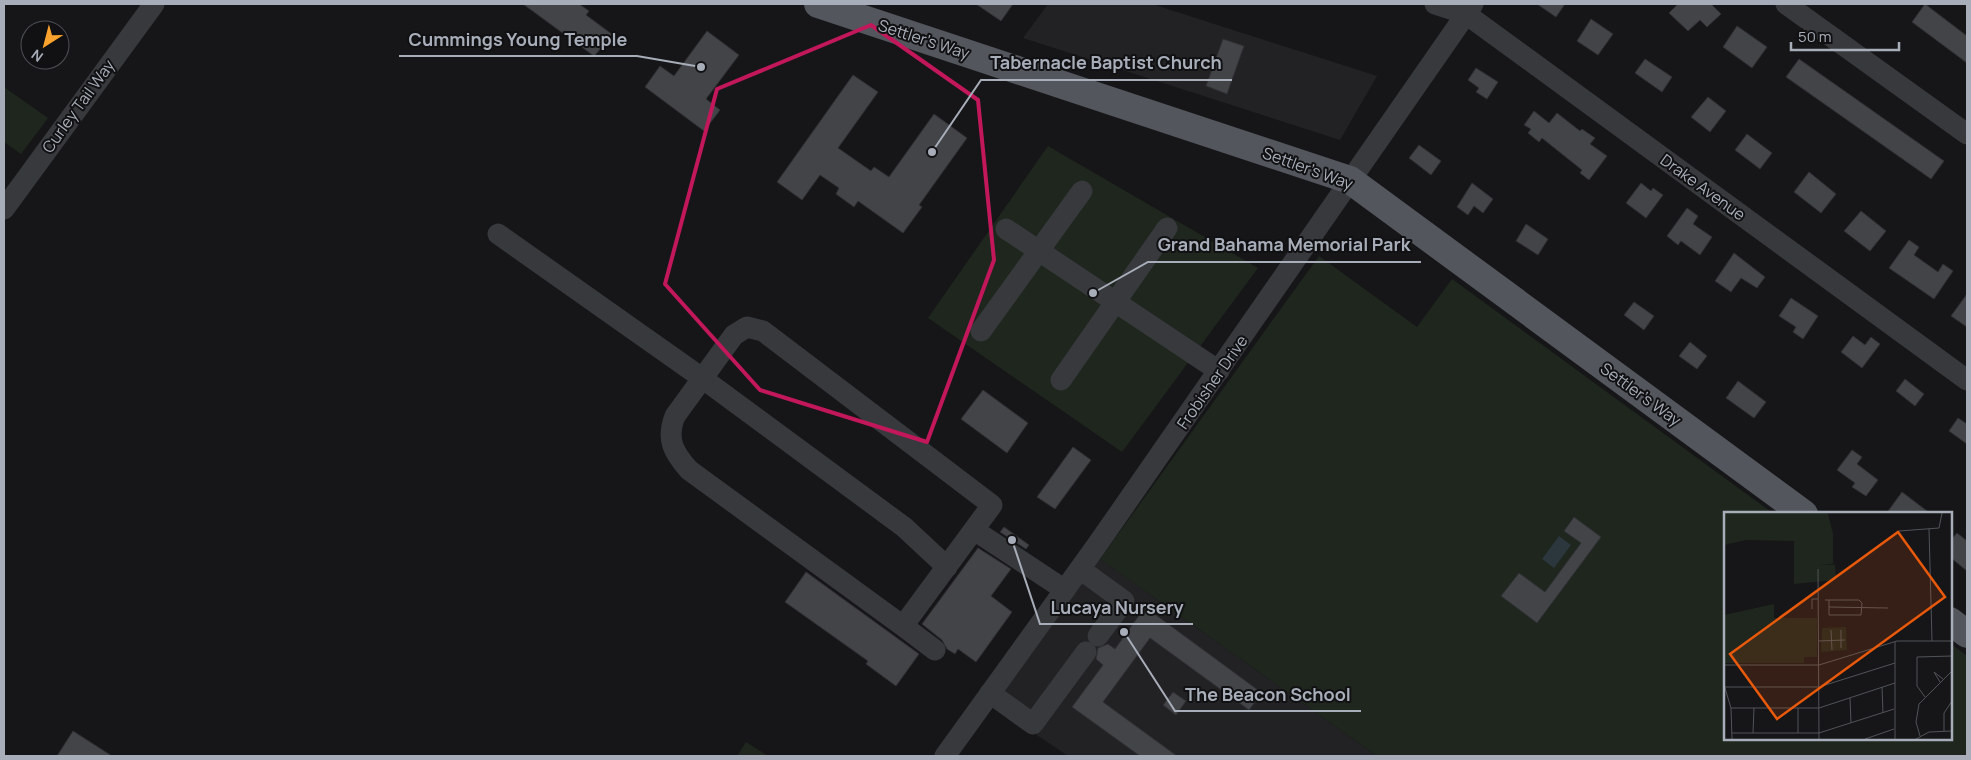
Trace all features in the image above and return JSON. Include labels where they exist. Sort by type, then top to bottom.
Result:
[{"type":"main road","name":"Settler's Way","points":[[818,4],[1350,180],[1801,512]]},
{"type":"main road","points":[[1951,622],[1967,634]]},
{"type":"street","name":"Curley Tail Way","points":[[4,209],[154,4]]},
{"type":"street","name":"Drake Avenue","points":[[1435,4],[1470,9],[1967,380]]},
{"type":"street","points":[[1786,4],[1967,134]]},
{"type":"street","name":"Frobisher Drive","points":[[945,756],[1080,569],[1298,259],[1350,180],[1470,9]]},
{"type":"street","points":[[981,331],[1082,191]]},
{"type":"street","points":[[1061,380],[1166,228]]},
{"type":"street","points":[[1006,229],[1219,371]]},
{"type":"street","points":[[498,234],[702,378],[904,527],[947,567]]},
{"type":"street","points":[[903,626],[992,505],[764,331],[747,327],[734,335],[674,416],[669,430],[672,444],[679,459],[689,470],[935,650]]},
{"type":"street","points":[[974,530],[1065,590]]},
{"type":"street","points":[[990,693],[1033,724],[1124,601],[1080,569]]},
{"type":"highlighted area","points":[[871,25],[978,100],[994,260],[927,442],[760,390],[665,284],[717,89]]},
{"type":"shaded area","points":[[1048,4],[1152,4],[1377,76],[1340,140],[1023,38]]},
{"type":"shaded area","points":[[4,87],[48,118],[21,154],[4,142]]},
{"type":"shaded area","points":[[1048,146],[1258,268],[1122,452],[928,318]]},
{"type":"shaded area","points":[[1319,256],[1417,327],[1452,279],[1771,512],[1724,512],[1724,740],[1951,740],[1951,644],[1967,656],[1967,756],[1377,756],[1100,559]]},
{"type":"shaded area","points":[[1559,536],[1571,545],[1554,568],[1542,559]]},
{"type":"shaded area","points":[[1099,558],[1377,756],[1068,756],[992,705]]},
{"type":"shaded area","points":[[746,742],[768,756],[737,756]]},
{"type":"building","points":[[523,4],[579,4],[589,11],[586,15],[613,35],[594,56]]},
{"type":"building","points":[[976,4],[1013,4],[1001,21]]},
{"type":"building","points":[[1537,4],[1565,4],[1556,17]]},
{"type":"building","points":[[1678,4],[1711,4],[1721,14],[1707,27],[1700,20],[1688,31],[1669,13]]},
{"type":"building","points":[[1925,4],[1967,36],[1967,63],[1912,22]]},
{"type":"building","points":[[1591,19],[1613,34],[1598,55],[1577,41]]},
{"type":"building","points":[[1737,26],[1767,47],[1752,68],[1723,47]]},
{"type":"building","points":[[707,31],[739,55],[706,99],[720,110],[704,131],[645,87],[660,66],[674,76]]},
{"type":"building","points":[[1223,39],[1244,46],[1227,94],[1206,86]]},
{"type":"building","points":[[1645,59],[1672,77],[1662,92],[1635,73]]},
{"type":"building","points":[[1799,59],[1944,161],[1931,179],[1786,77]]},
{"type":"building","points":[[1476,68],[1498,82],[1487,99],[1476,92],[1479,88],[1468,80]]},
{"type":"building","points":[[853,75],[878,92],[838,148],[871,171],[874,167],[889,177],[934,114],[967,138],[919,205],[922,207],[903,233],[858,201],[854,207],[836,194],[839,188],[820,175],[802,200],[777,182]]},
{"type":"building","points":[[1708,97],[1726,111],[1710,132],[1691,117]]},
{"type":"building","points":[[1534,111],[1549,123],[1557,113],[1580,131],[1582,129],[1595,138],[1590,144],[1607,156],[1589,180],[1580,173],[1582,170],[1542,138],[1539,142],[1528,133],[1531,129],[1524,125]]},
{"type":"building","points":[[1747,134],[1772,153],[1760,169],[1735,150]]},
{"type":"building","points":[[1419,145],[1441,161],[1431,175],[1409,158]]},
{"type":"building","points":[[1809,172],[1836,194],[1821,213],[1794,192]]},
{"type":"building","points":[[1472,183],[1493,199],[1483,213],[1474,206],[1468,215],[1457,207]]},
{"type":"building","points":[[1641,183],[1651,191],[1653,188],[1663,195],[1646,218],[1626,203]]},
{"type":"building","points":[[1687,208],[1698,216],[1693,224],[1712,237],[1700,255],[1681,241],[1678,245],[1667,236]]},
{"type":"building","points":[[1861,211],[1886,231],[1870,251],[1844,231]]},
{"type":"building","points":[[1526,224],[1548,239],[1538,255],[1516,241]]},
{"type":"building","points":[[1909,240],[1919,247],[1914,255],[1938,272],[1943,264],[1953,271],[1934,299],[1889,268]]},
{"type":"building","points":[[1734,253],[1765,277],[1757,288],[1741,278],[1731,292],[1715,281]]},
{"type":"building","points":[[1967,294],[1967,327],[1951,316]]},
{"type":"building","points":[[1791,298],[1818,316],[1803,339],[1793,332],[1796,327],[1779,316]]},
{"type":"building","points":[[1634,302],[1654,316],[1644,330],[1624,315]]},
{"type":"building","points":[[1853,336],[1865,345],[1871,337],[1880,344],[1862,368],[1841,352]]},
{"type":"building","points":[[1690,342],[1707,356],[1697,369],[1679,356]]},
{"type":"building","points":[[1905,379],[1924,394],[1915,406],[1896,391]]},
{"type":"building","points":[[1738,381],[1766,402],[1754,418],[1726,398]]},
{"type":"building","points":[[983,390],[1028,423],[1007,453],[961,419]]},
{"type":"building","points":[[1958,418],[1967,424],[1967,444],[1949,431]]},
{"type":"building","points":[[1073,447],[1091,460],[1055,509],[1037,497]]},
{"type":"building","points":[[1852,450],[1862,457],[1857,464],[1878,480],[1866,496],[1852,487],[1855,483],[1837,470]]},
{"type":"building","points":[[1902,492],[1928,512],[1887,512]]},
{"type":"building","points":[[1574,517],[1601,537],[1537,623],[1501,596],[1519,573],[1545,592],[1581,543],[1564,531]]},
{"type":"building","points":[[1004,527],[1029,545],[1026,549],[1000,532]]},
{"type":"building","points":[[1957,533],[1967,541],[1967,571],[1951,558],[1951,540]]},
{"type":"building","points":[[978,548],[1011,569],[991,596],[1012,612],[976,662],[958,649],[955,654],[947,649],[942,640],[922,624]]},
{"type":"building","points":[[806,572],[919,654],[896,686],[866,664],[868,661],[785,602]]},
{"type":"building","points":[[1145,607],[1262,693],[1249,710],[1150,638],[1103,702],[1177,756],[1140,756],[1072,707],[1103,665],[1096,659],[1098,648],[1108,644],[1115,649]]},
{"type":"building","points":[[1173,692],[1186,701],[1176,715],[1163,705]]},
{"type":"building","points":[[73,731],[112,756],[57,756]]},
{"type":"place","name":"Cummings Young Temple","points":[[701,67]]},
{"type":"place","name":"Tabernacle Baptist Church","points":[[932,152]]},
{"type":"place","name":"Grand Bahama Memorial Park","points":[[1093,293]]},
{"type":"place","name":"Lucaya Nursery","points":[[1012,540]]},
{"type":"place","name":"The Beacon School","points":[[1124,632]]}]
